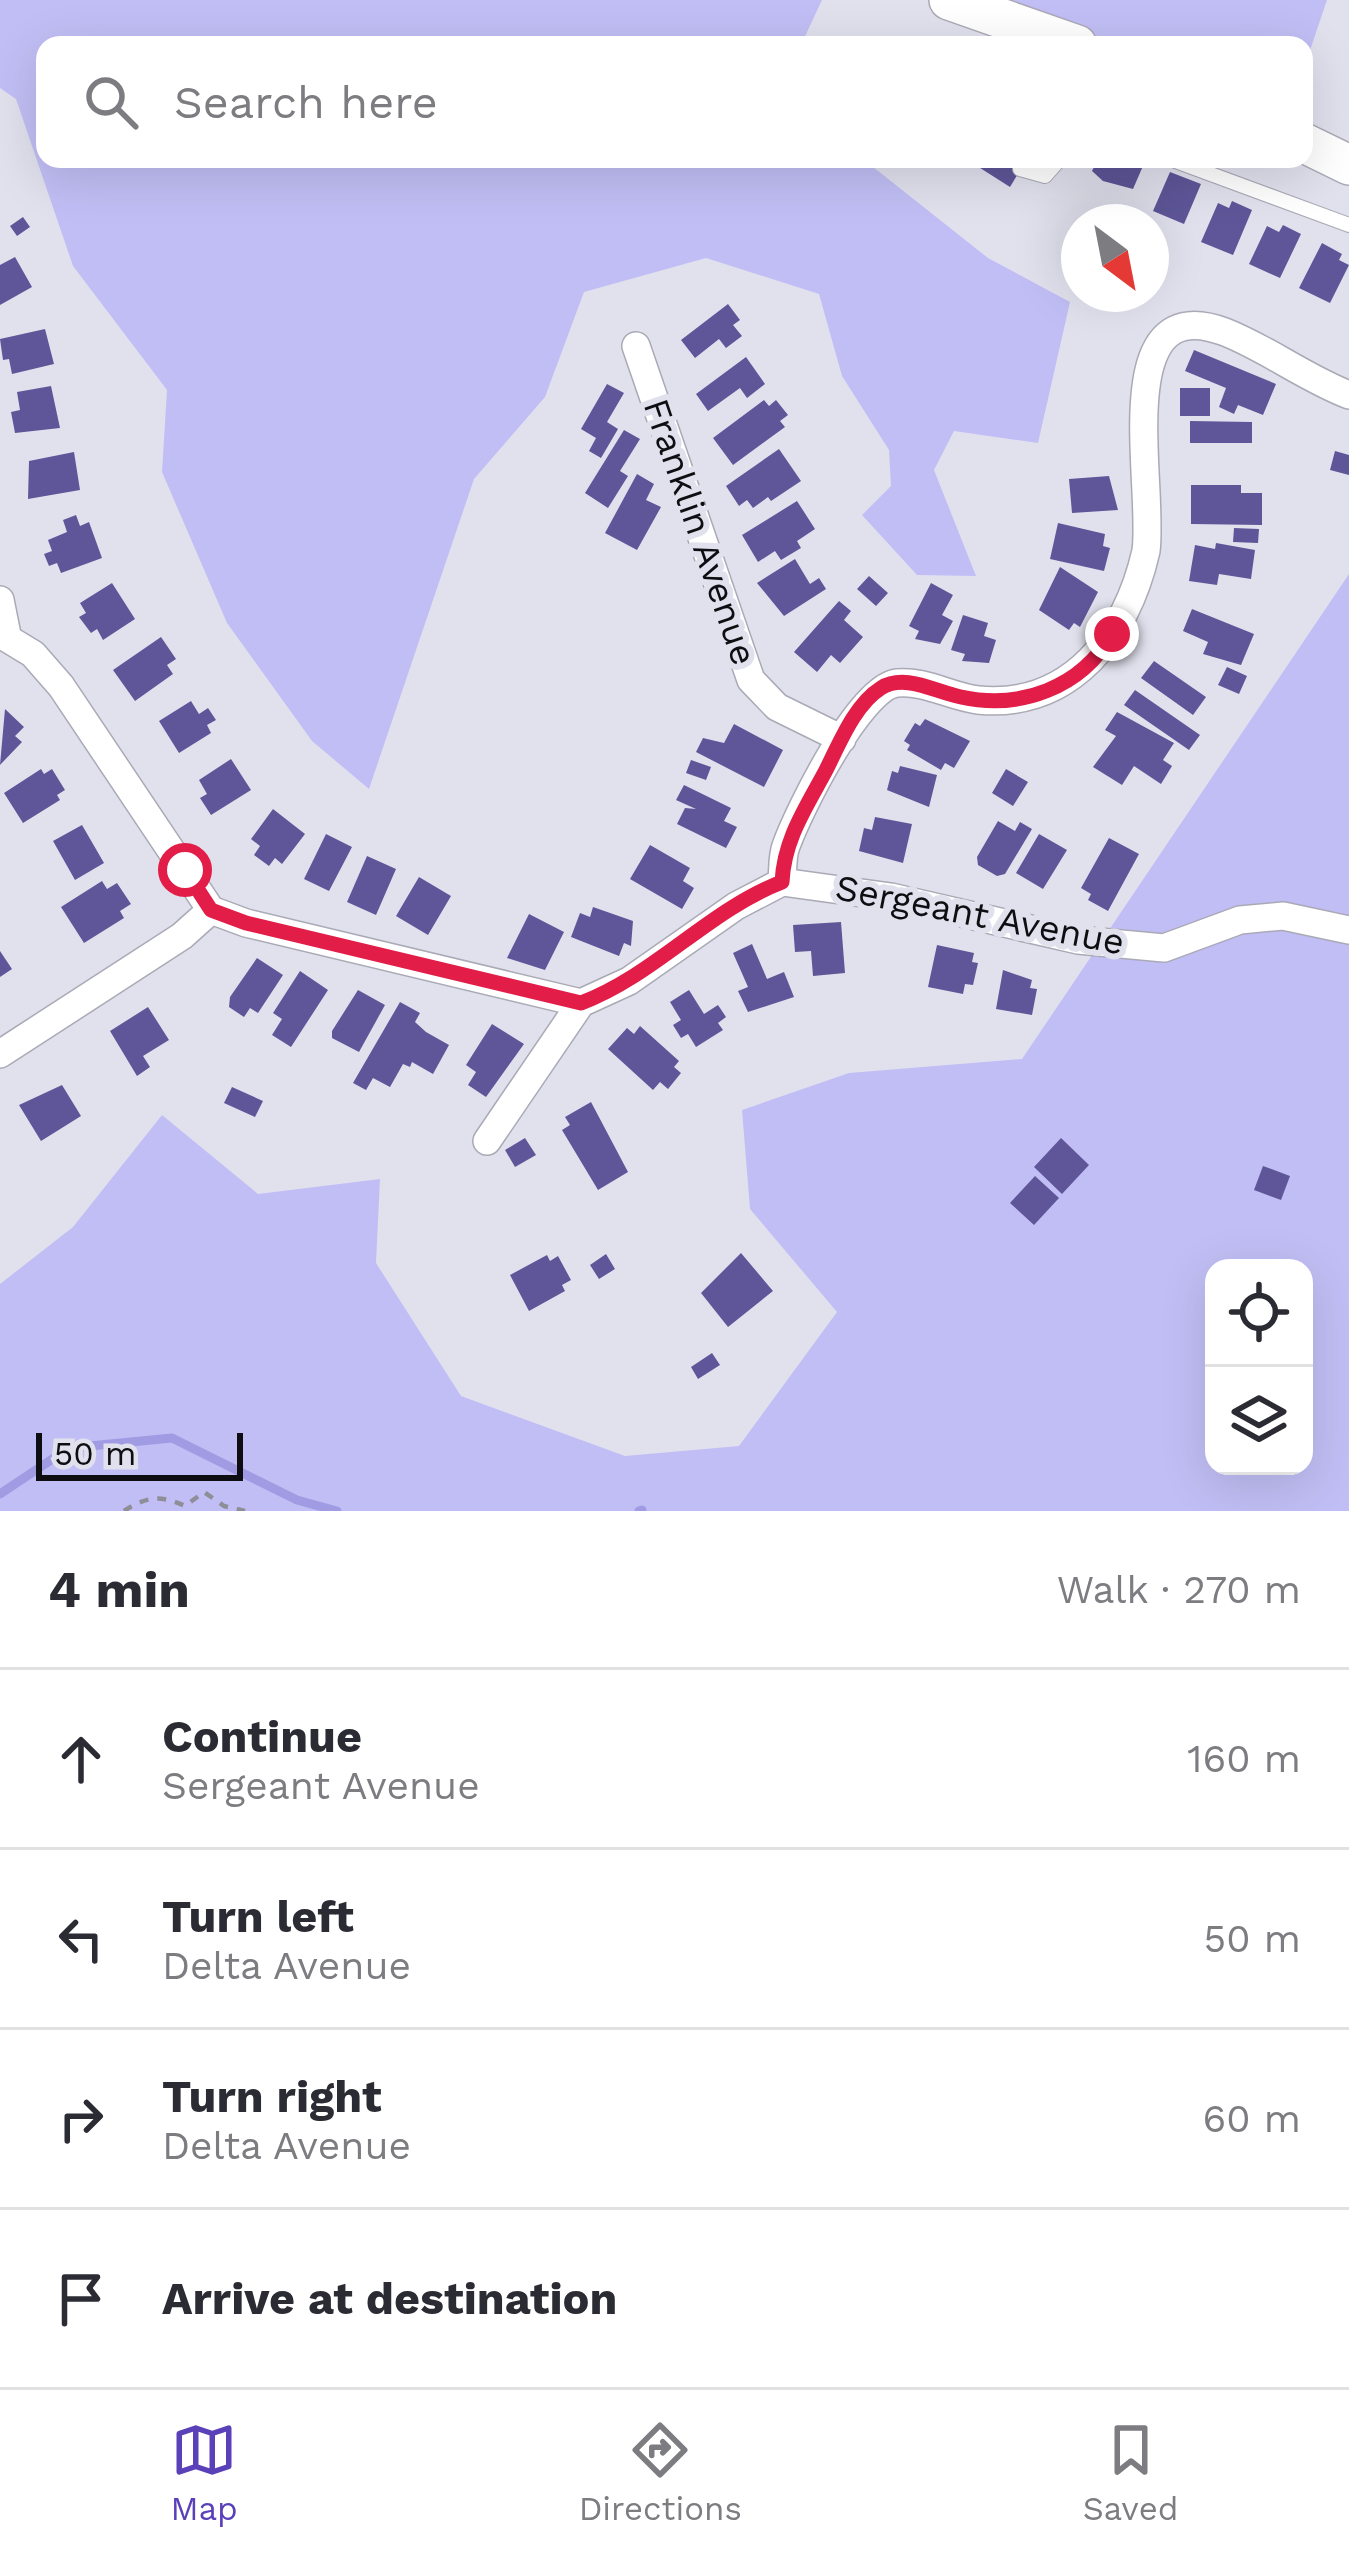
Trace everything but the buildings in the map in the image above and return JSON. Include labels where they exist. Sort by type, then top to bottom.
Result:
[{"type":"street","points":[[949,0],[1051,36]]},
{"type":"street","points":[[1313,147],[1349,164]]},
{"type":"street","points":[[782,882],[784,849],[867,699],[893,683],[983,700],[1025,698],[1077,674],[1105,646],[1139,579],[1145,550],[1145,372],[1157,340],[1168,329],[1201,324],[1229,333],[1349,395]]},
{"type":"street","name":"Franklin Avenue","points":[[636,346],[751,680],[778,707],[842,740]]},
{"type":"street","points":[[0,600],[3,634],[33,654],[61,686],[211,910],[246,923],[581,1003],[487,1141]]},
{"type":"street","name":"Sergeant Avenue","points":[[581,1003],[629,981],[736,906],[782,882],[905,900],[1078,940],[1164,948],[1240,920],[1282,916],[1349,930]]},
{"type":"street","points":[[0,1054],[182,936],[211,910]]},
{"type":"lane","points":[[1020,170],[1046,176],[1053,168]]},
{"type":"lane","points":[[1194,168],[1349,225]]},
{"type":"path","points":[[124,1511],[141,1500],[164,1497],[185,1506],[204,1492],[224,1506],[245,1511]]},
{"type":"shaded area","points":[[0,0],[822,0],[805,36],[36,36],[36,158],[16,99],[0,88]]},
{"type":"shaded area","points":[[999,0],[1327,0],[1313,41],[1313,36],[1097,36]]},
{"type":"shaded area","points":[[40,168],[874,168],[988,258],[1061,297],[1061,312],[1068,312],[1038,443],[954,431],[934,470],[976,576],[917,575],[862,515],[891,486],[889,450],[842,376],[819,294],[706,258],[584,292],[545,397],[474,479],[369,789],[312,741],[227,623],[162,472],[167,390],[73,266]]},
{"type":"shaded area","points":[[1349,574],[1349,1511],[0,1511],[0,1284],[73,1227],[162,1115],[258,1194],[380,1179],[376,1263],[461,1396],[625,1456],[739,1446],[837,1312],[750,1209],[742,1110],[849,1073],[1022,1059]]},
{"type":"waterway","points":[[0,1494],[69,1448],[172,1438],[297,1500],[337,1511]]},
{"type":"route","points":[[185,870],[211,910],[246,923],[581,1003],[629,981],[736,906],[782,882],[784,849],[855,717],[882,687],[912,683],[983,700],[1032,697],[1077,674],[1112,634]]}]
